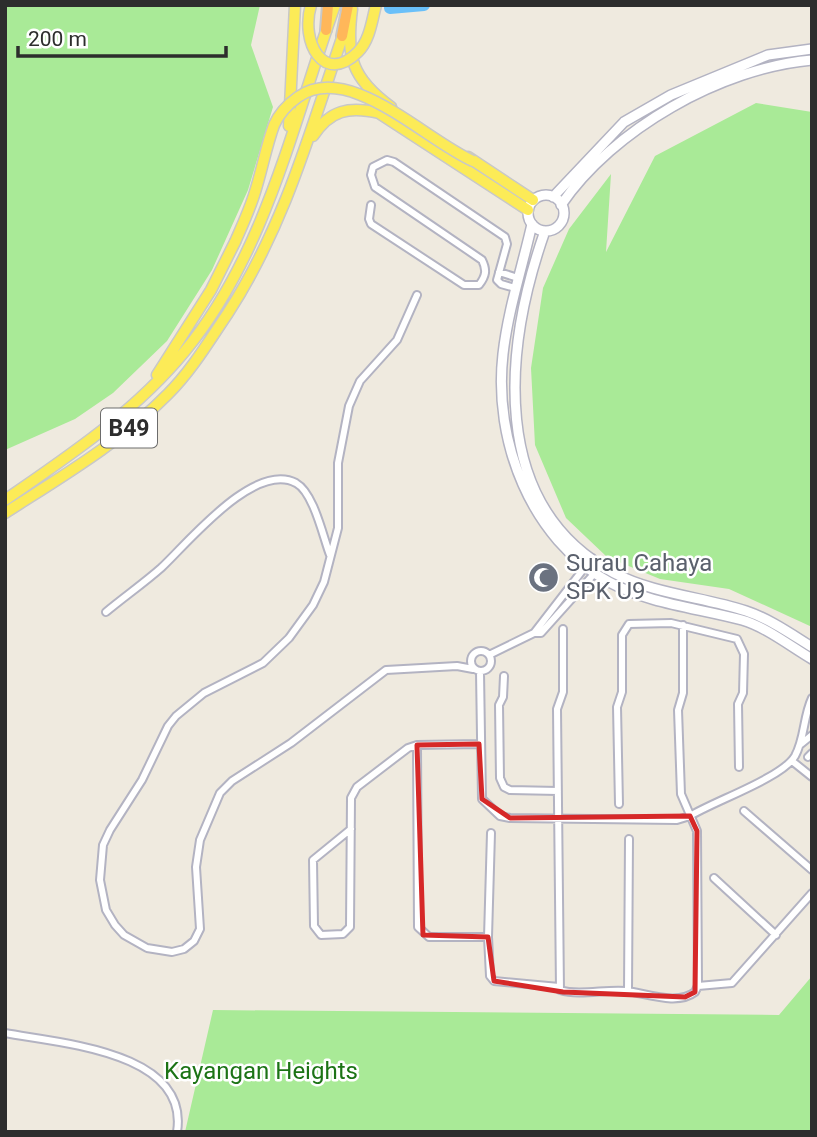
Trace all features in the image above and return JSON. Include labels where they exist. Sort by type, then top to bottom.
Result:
[{"type":"highway","points":[[326,30],[328,5]]},
{"type":"highway","points":[[342,36],[351,6]]},
{"type":"main road","name":"B49","points":[[286,147],[295,5]]},
{"type":"main road","points":[[311,5],[306,31],[309,43],[314,53],[332,63],[344,62],[360,51],[369,33],[376,5]]},
{"type":"main road","name":"B49","points":[[5,500],[138,401],[186,350],[210,317],[248,253],[335,5]]},
{"type":"main road","points":[[351,6],[348,41],[353,63],[363,83],[377,97],[457,148],[531,205]]},
{"type":"main road","name":"B49","points":[[5,513],[116,439],[169,393],[208,344],[247,284],[285,206],[342,36]]},
{"type":"main road","points":[[138,401],[189,325],[235,242],[255,195],[275,123],[289,103],[306,92],[323,86],[343,87],[362,94],[454,153],[473,161]]},
{"type":"main road","points":[[305,150],[324,119],[351,110],[379,113],[531,205]]},
{"type":"street","points":[[553,197],[624,122],[671,96],[768,55],[812,49]]},
{"type":"street","points":[[561,205],[587,172],[643,123],[692,97],[765,67],[812,60]]},
{"type":"street","points":[[371,205],[371,224],[464,285],[479,285],[483,280],[486,267],[482,260],[375,187],[371,175],[373,167],[387,160],[394,162],[505,237],[508,244],[499,272],[499,284],[515,288]]},
{"type":"street","points":[[532,224],[545,231],[554,229],[561,223],[561,205],[553,197],[540,196],[531,205],[532,224],[517,278],[503,357],[503,387],[505,419],[520,480],[547,529],[561,546],[599,569],[610,583],[667,603],[745,621],[812,659]]},
{"type":"street","points":[[545,231],[528,282],[518,329],[514,365],[515,417],[519,441],[536,492],[565,535],[589,562]]},
{"type":"street","points":[[499,272],[517,278]]},
{"type":"street","points":[[417,295],[397,340],[353,392],[340,438],[336,487],[338,528],[324,582],[313,605],[289,638],[263,663],[204,693],[176,716],[103,845],[100,880],[106,910],[124,935],[147,948],[172,953],[194,941],[200,929],[201,917],[196,867],[200,840],[220,793],[232,781],[291,743],[386,670],[457,666],[477,671],[489,667],[489,655]]},
{"type":"street","points":[[106,612],[158,570],[230,501],[265,482],[284,480],[296,483],[304,490],[316,514],[330,555]]},
{"type":"street","points":[[5,493],[18,491]]},
{"type":"street","points":[[534,633],[589,562]]},
{"type":"street","points":[[489,655],[534,633],[541,633],[599,569]]},
{"type":"street","points":[[599,569],[747,612],[812,647]]},
{"type":"street","points":[[619,804],[617,707],[622,692],[623,629],[637,622],[683,625],[731,636],[743,647],[743,693],[738,704],[739,767]]},
{"type":"street","points":[[491,833],[488,937],[490,976],[494,981],[628,991],[645,996],[685,997],[695,992],[698,986],[697,831],[681,794],[678,710],[683,693],[683,625]]},
{"type":"street","points":[[560,988],[556,876],[559,820],[557,709],[563,692],[563,629]]},
{"type":"street","points":[[457,666],[482,651],[489,655]]},
{"type":"street","points":[[472,656],[477,671],[480,789],[488,808],[510,818],[677,820],[690,816],[778,772],[792,761],[800,744],[804,713],[812,698]]},
{"type":"street","points":[[504,676],[503,697],[499,705],[500,778],[504,787],[510,790],[558,791]]},
{"type":"street","points":[[800,744],[812,735]]},
{"type":"street","points":[[351,830],[313,860],[314,926],[321,935],[343,934],[350,927],[351,830],[351,798],[357,788],[408,748],[417,745],[480,744]]},
{"type":"street","points":[[417,745],[420,854],[418,927],[423,935],[429,937],[488,937]]},
{"type":"street","points":[[792,761],[812,777]]},
{"type":"street","points":[[744,811],[812,870]]},
{"type":"street","points":[[628,991],[629,839]]},
{"type":"street","points":[[714,878],[776,934]]},
{"type":"street","points":[[698,986],[732,983],[812,893]]},
{"type":"street","points":[[5,1033],[111,1052],[142,1066],[172,1097],[176,1110],[177,1132]]},
{"type":"highlighted area","points":[[479,744],[482,799],[510,818],[690,816],[697,831],[695,992],[685,997],[563,992],[494,981],[488,937],[423,935],[417,745]]},
{"type":"green space","points":[[5,5],[260,5],[251,45],[273,107],[248,190],[212,270],[167,341],[113,393],[75,419],[5,450]]},
{"type":"green space","points":[[756,103],[812,112],[812,627],[729,589],[660,579],[607,557],[566,518],[535,445],[531,368],[543,288],[569,229],[611,174],[606,252],[655,156]]},
{"type":"green space","name":"Kayangan Heights","points":[[812,976],[812,1132],[185,1132],[213,1010],[779,1015]]},
{"type":"waterway","points":[[390,8],[424,5]]},
{"type":"place","name":"Surau Cahaya SPK U9","points":[[543,577]]}]
